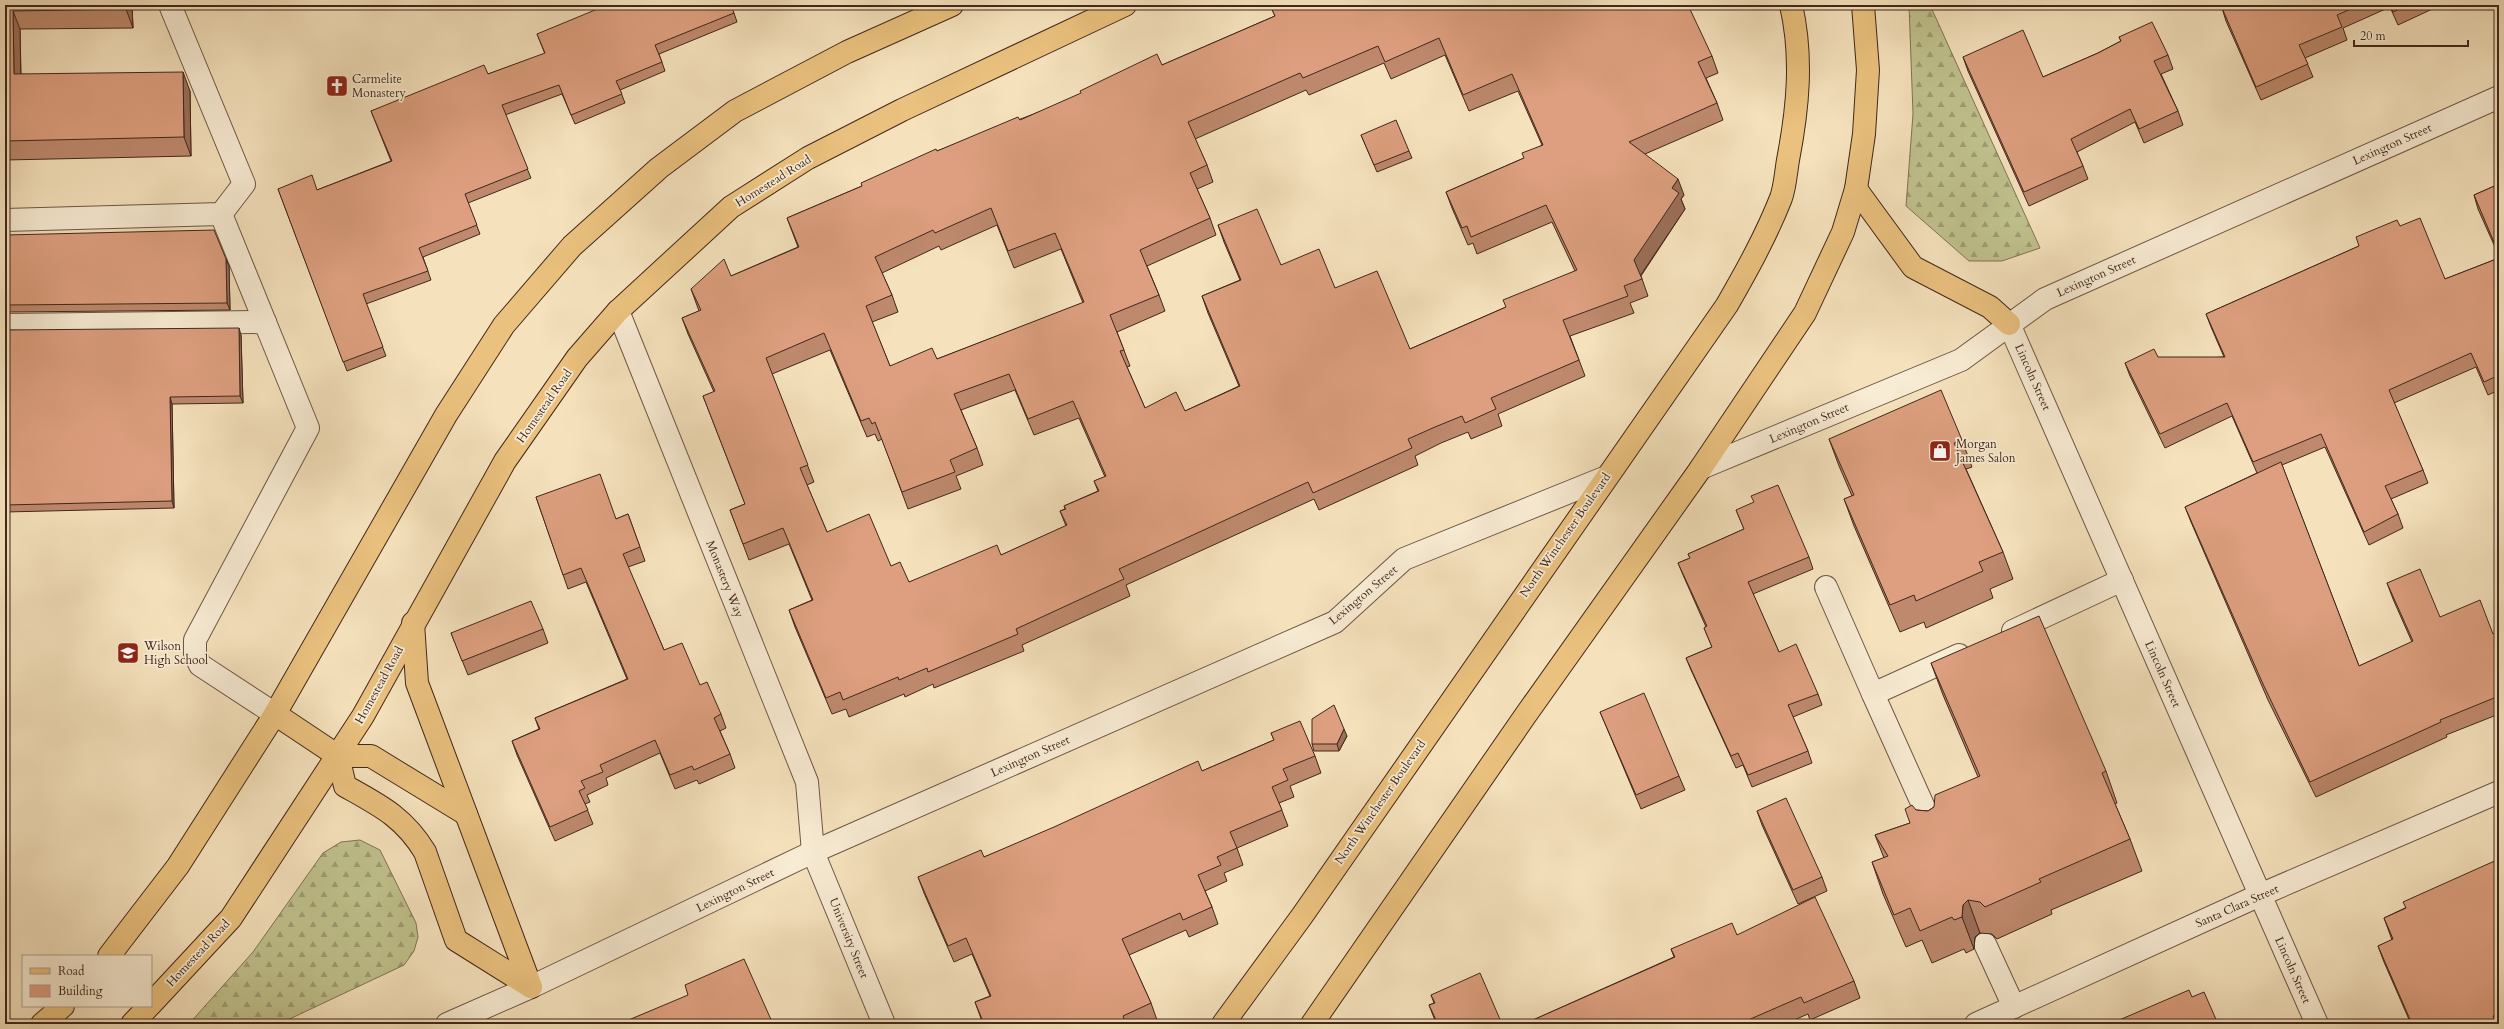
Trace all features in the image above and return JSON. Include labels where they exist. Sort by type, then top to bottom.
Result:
[{"type":"main road","points":[[110,955],[178,866],[275,714],[446,415],[504,325],[572,246],[659,168],[735,111],[847,52],[952,5]]},
{"type":"main road","name":"Homestead Road","points":[[152,1003],[231,918],[338,756],[505,461],[577,358],[618,311],[731,207],[808,158],[902,110],[1125,5]]},
{"type":"main road","name":"North Winchester Boulevard","points":[[1222,1024],[1302,916],[1604,478],[1727,305],[1762,242],[1782,197],[1797,106],[1799,68],[1796,25],[1791,5]]},
{"type":"main road","points":[[1312,1024],[1525,716],[1701,468],[1805,313],[1843,232],[1856,189],[1864,134],[1868,70],[1863,5]]},
{"type":"main road","points":[[1856,189],[1913,267],[1990,307],[2009,324]]},
{"type":"main road","points":[[413,624],[417,683],[531,987]]},
{"type":"main road","points":[[275,714],[338,756],[371,756],[466,814]]},
{"type":"main road","points":[[338,756],[345,786],[386,809],[404,822],[417,838],[425,852],[456,940],[531,987]]},
{"type":"main road","points":[[42,1024],[62,1007]]},
{"type":"main road","name":"Homestead Road","points":[[132,1024],[148,1007]]},
{"type":"street","points":[[5,220],[220,214],[244,184],[170,5]]},
{"type":"street","name":"Lexington Street","points":[[1701,468],[1961,360],[2045,299],[2499,97]]},
{"type":"street","points":[[220,214],[308,428],[195,640],[195,654],[200,665],[275,714]]},
{"type":"street","name":"Monastery Way","points":[[618,311],[807,782],[813,852]]},
{"type":"street","points":[[5,324],[265,322]]},
{"type":"street","name":"Lincoln Street","points":[[2009,324],[2317,1024]]},
{"type":"street","name":"Lexington Street","points":[[447,1024],[531,987],[813,852],[1335,622],[1404,559],[1604,478]]},
{"type":"street","points":[[1873,694],[2122,580]]},
{"type":"street","points":[[1826,587],[1935,832]]},
{"type":"street","name":"Santa Clara Street","points":[[1976,1024],[2260,895],[2499,792]]},
{"type":"street","name":"University Street","points":[[813,852],[884,1024]]},
{"type":"street","points":[[1985,944],[2014,1006]]},
{"type":"green space","points":[[1909,5],[1930,5],[2040,248],[2002,261],[1969,261],[1906,206],[1913,114]]},
{"type":"green space","points":[[360,840],[380,850],[416,923],[418,937],[414,951],[404,965],[279,1024],[189,1024],[253,952],[323,853],[341,842]]},
{"type":"building","points":[[5,5],[126,5],[126,9],[13,11],[14,74],[183,72],[184,137],[5,141]]},
{"type":"building","points":[[607,5],[731,5],[734,13],[655,45],[662,62],[616,81],[622,94],[571,115],[559,85],[502,105],[528,169],[465,194],[477,225],[419,248],[428,271],[363,294],[383,347],[343,362],[278,189],[312,175],[317,190],[392,161],[371,111],[484,65],[488,74],[545,53],[537,34]]},
{"type":"building","points":[[1270,5],[1688,5],[1712,56],[1698,62],[1717,103],[1629,142],[1678,179],[1672,188],[1679,193],[1634,260],[1642,279],[1624,286],[1628,296],[1563,320],[1579,360],[1491,398],[1496,409],[1465,423],[1462,416],[1435,427],[1408,439],[1412,448],[1313,493],[1308,482],[1119,569],[1124,579],[1016,629],[1018,634],[928,672],[927,668],[899,680],[898,677],[843,700],[840,692],[826,698],[789,610],[813,600],[783,528],[743,544],[730,510],[745,504],[703,396],[715,391],[682,318],[701,310],[691,289],[724,259],[731,276],[799,247],[787,218],[862,186],[861,183],[936,149],[937,151],[1018,117],[1020,120],[1081,93],[1080,91],[1157,54],[1162,65],[1275,16]],"holes":[[[1439,38],[1463,95],[1512,74],[1543,145],[1522,153],[1524,158],[1446,192],[1462,228],[1467,226],[1471,237],[1546,205],[1577,270],[1503,300],[1506,307],[1410,349],[1377,271],[1335,288],[1319,249],[1281,265],[1257,209],[1218,225],[1241,280],[1202,296],[1240,386],[1185,411],[1176,392],[1145,408],[1120,351],[1124,350],[1110,315],[1159,295],[1140,250],[1210,218],[1190,173],[1207,165],[1188,122],[1300,73],[1303,78],[1378,46],[1385,62]],[[991,208],[1008,251],[1055,233],[1084,302],[937,359],[932,348],[890,366],[866,306],[892,295],[875,257],[933,230],[935,233]],[[824,333],[861,421],[869,418],[872,424],[875,422],[902,492],[955,472],[950,460],[977,448],[954,394],[1009,374],[1028,419],[1073,401],[1106,476],[1094,481],[1099,491],[1064,506],[1066,509],[1060,511],[1067,525],[1001,555],[997,545],[909,582],[900,562],[891,566],[869,514],[827,532],[800,468],[808,465],[766,358]]]},
{"type":"building","points":[[2229,5],[2360,5],[2337,15],[2342,27],[2299,45],[2308,64],[2256,87],[2222,8]]},
{"type":"building","points":[[2390,5],[2408,5],[2393,12]]},
{"type":"building","points":[[2152,22],[2168,55],[2154,61],[2178,111],[2139,129],[2130,109],[2071,139],[2083,166],[2024,192],[1963,57],[2023,30],[2043,77],[2098,53],[2121,41],[2119,37]]},
{"type":"building","points":[[1396,120],[1409,151],[1374,165],[1361,135]]},
{"type":"building","points":[[2499,184],[2499,254],[2474,195]]},
{"type":"building","points":[[2420,218],[2445,279],[2499,258],[2499,375],[2484,382],[2471,353],[2389,390],[2423,470],[2385,486],[2398,514],[2364,532],[2321,434],[2253,462],[2227,403],[2160,434],[2125,363],[2154,349],[2158,357],[2225,357],[2206,314],[2359,246],[2356,237],[2397,220],[2400,226]]},
{"type":"building","points":[[214,230],[226,259],[227,303],[5,305],[5,235]]},
{"type":"building","points":[[239,328],[240,396],[170,397],[172,501],[5,505],[5,330]]},
{"type":"building","points":[[1941,390],[1962,440],[1954,443],[2003,552],[1979,562],[1983,571],[1916,601],[1914,595],[1890,605],[1844,499],[1854,495],[1829,439]]},
{"type":"building","points":[[2281,462],[2359,666],[2413,641],[2387,583],[2420,569],[2440,617],[2480,600],[2493,634],[2499,631],[2499,696],[2440,720],[2441,722],[2310,782],[2263,684],[2185,507]]},
{"type":"building","points":[[600,474],[616,519],[628,514],[640,547],[623,554],[664,650],[682,643],[700,685],[707,682],[721,714],[714,718],[730,754],[694,770],[692,766],[670,775],[655,740],[600,765],[603,772],[581,781],[585,788],[579,791],[588,810],[550,827],[512,741],[540,729],[535,718],[628,679],[581,568],[563,575],[536,497]]},
{"type":"building","points":[[1778,485],[1809,557],[1748,582],[1779,652],[1796,644],[1818,694],[1788,705],[1808,751],[1748,775],[1738,753],[1731,756],[1686,658],[1712,647],[1704,628],[1707,626],[1678,563],[1690,558],[1688,554],[1744,529],[1736,510],[1754,502],[1751,496]]},
{"type":"building","points":[[531,601],[543,629],[462,661],[451,633]]},
{"type":"building","points":[[2039,616],[2106,771],[2102,773],[2130,839],[2039,879],[2041,882],[1985,907],[1980,902],[1968,900],[1963,905],[1962,917],[1954,920],[1952,917],[1920,931],[1910,908],[1894,915],[1872,862],[1888,856],[1875,835],[1910,823],[1905,809],[1912,805],[1916,810],[1928,811],[1934,807],[1935,795],[1980,776],[1931,663]]},
{"type":"building","points":[[1644,693],[1679,776],[1636,795],[1600,712]]},
{"type":"building","points":[[1334,705],[1344,729],[1337,744],[1312,744],[1312,719]]},
{"type":"building","points":[[1300,721],[1315,756],[1283,769],[1288,780],[1272,787],[1282,810],[1230,832],[1237,848],[1217,857],[1221,865],[1198,875],[1212,907],[1183,920],[1180,913],[1122,939],[1151,1003],[1123,1016],[1126,1024],[984,1024],[975,1002],[991,996],[966,938],[948,946],[918,877],[981,850],[984,857],[1054,827],[1198,761],[1202,771],[1274,740],[1271,733]]},
{"type":"building","points":[[1786,798],[1822,877],[1793,890],[1757,811]]},
{"type":"building","points":[[2499,859],[2499,1013],[2493,1016],[2497,1024],[2412,1024],[2378,946],[2393,939],[2384,918],[2406,908],[2403,902]]},
{"type":"building","points":[[1815,897],[1854,981],[1804,1003],[1801,997],[1739,1024],[1524,1024],[1675,957],[1671,949],[1732,923],[1737,935]]},
{"type":"building","points":[[744,959],[773,1024],[619,1024],[688,995],[685,985]]},
{"type":"building","points":[[1480,973],[1502,1024],[1434,1024],[1437,1022],[1429,1005],[1435,1003],[1431,995]]},
{"type":"building","points":[[2189,990],[2192,997],[2204,992],[2218,1024],[2110,1024]]},
{"type":"place","name":"Carmelite Monastery","points":[[337,86]]},
{"type":"place","name":"Morgan James Salon","points":[[1940,451]]},
{"type":"place","name":"Wilson High School","points":[[128,653]]}]
